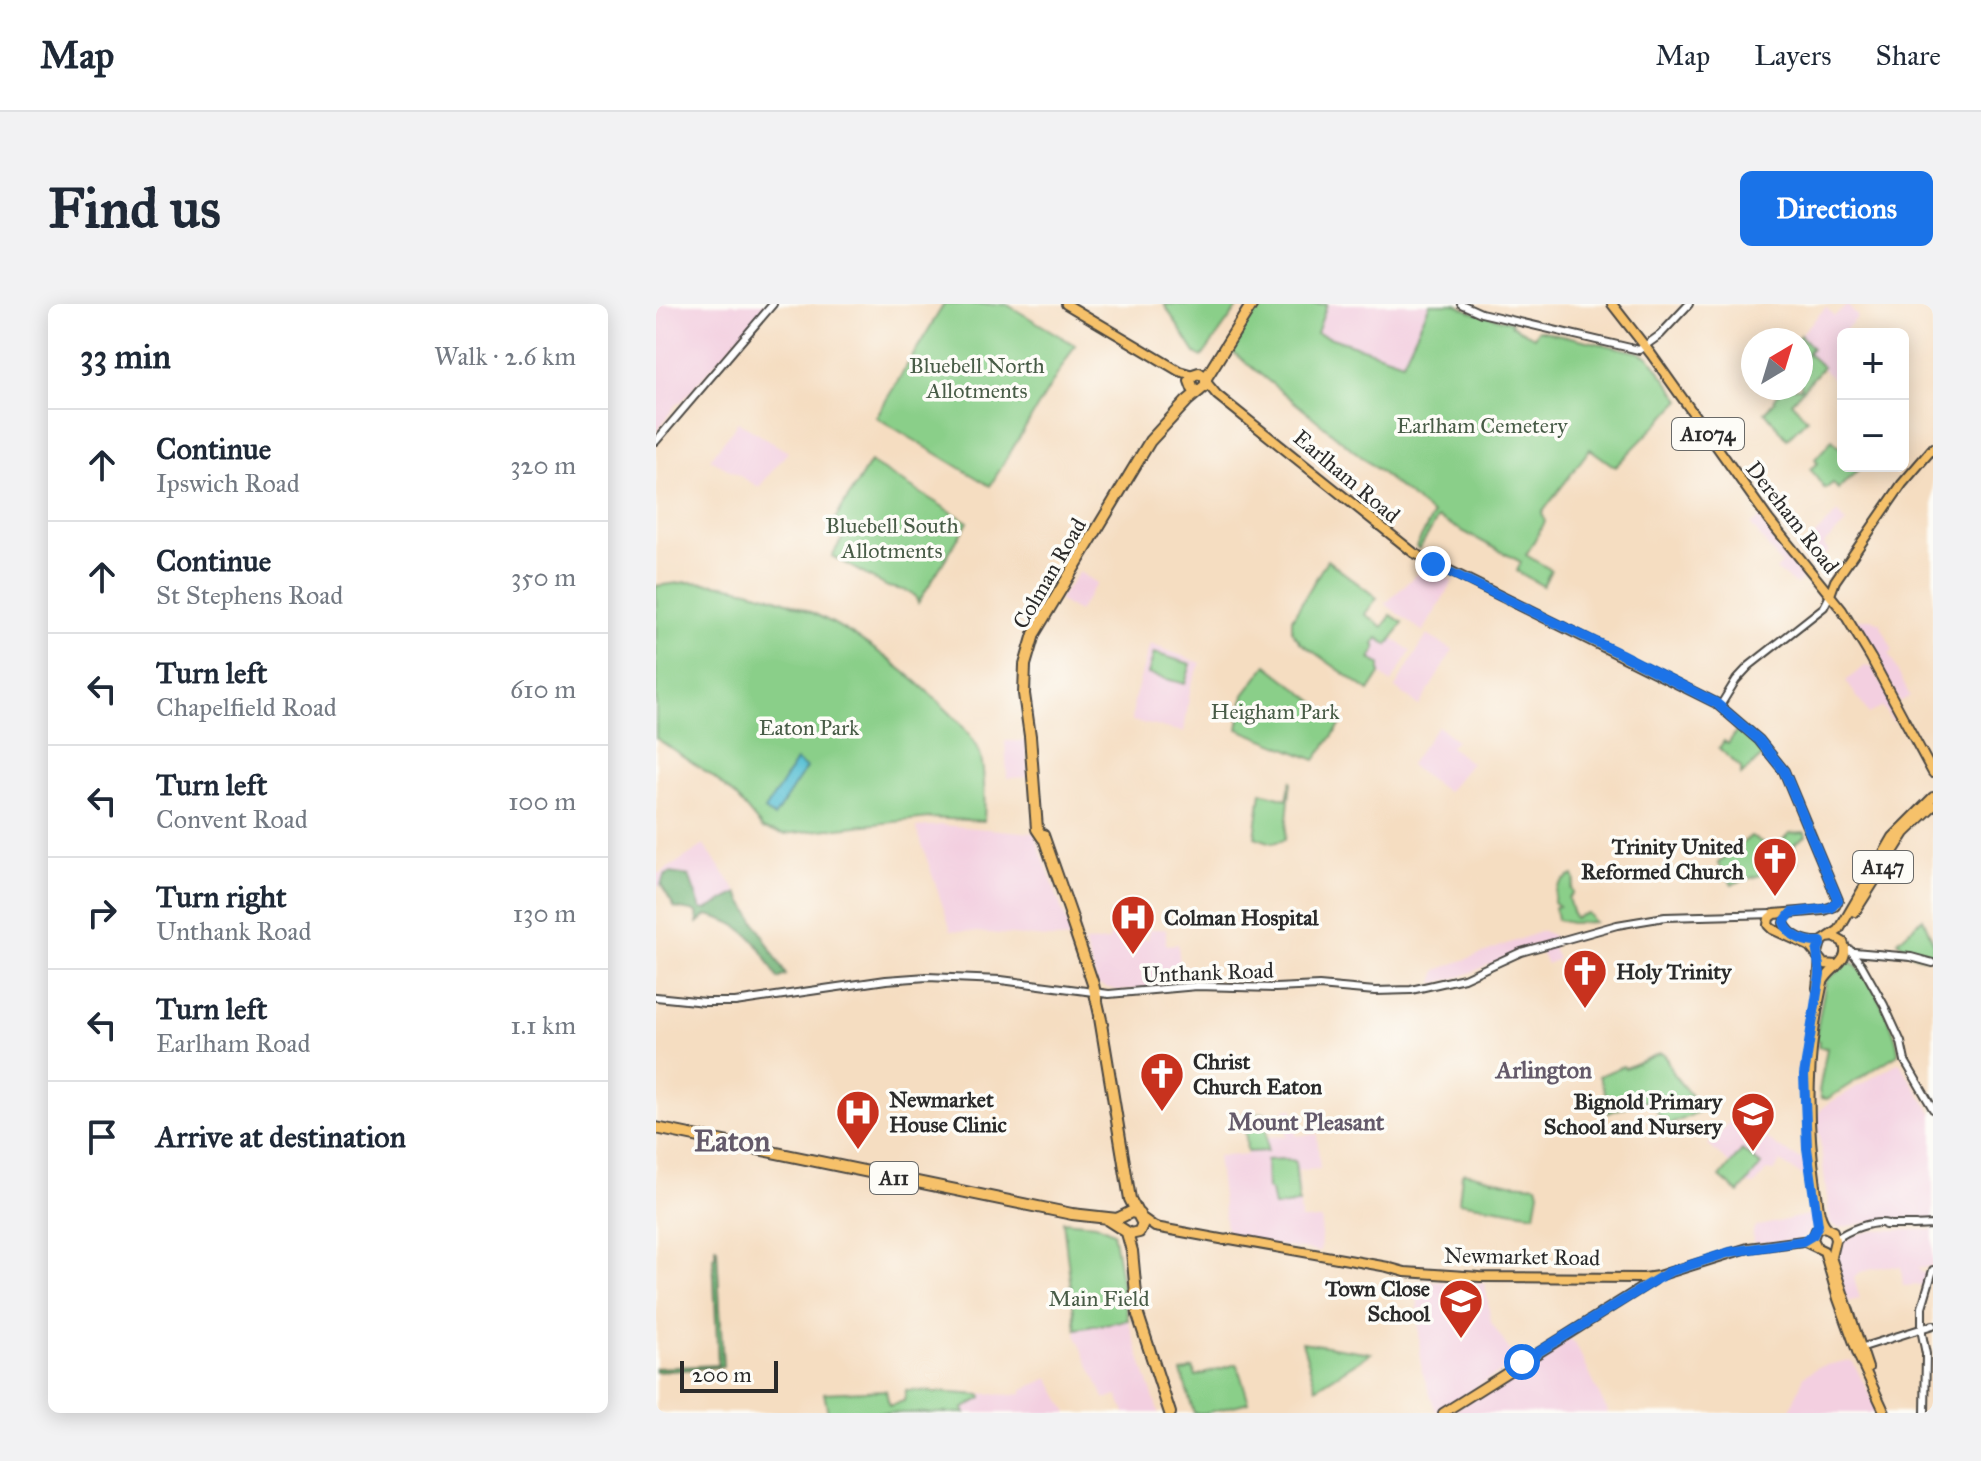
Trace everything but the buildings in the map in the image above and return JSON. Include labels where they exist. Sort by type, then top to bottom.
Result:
[{"type":"highway","name":"Colman Road","points":[[1130,1199],[1096,993],[1039,826],[1024,694],[1028,651],[1044,614],[1150,441],[1199,383],[1249,304]]},
{"type":"highway","name":"A11","points":[[656,1128],[1028,1206],[1105,1219],[1132,1231]]},
{"type":"highway","points":[[1130,1199],[1125,1215],[1132,1231],[1138,1315],[1170,1413]]},
{"type":"highway","points":[[1130,1199],[1143,1224],[1132,1231]]},
{"type":"highway","name":"A11","points":[[1105,1219],[1133,1212],[1140,1215]]},
{"type":"main road","name":"Earlham Road","points":[[1066,304],[1217,395],[1369,519],[1422,558],[1621,654],[1720,706],[1759,740],[1784,771],[1838,898],[1837,904]]},
{"type":"main road","name":"Dereham Road","points":[[1612,304],[1769,520],[1830,595],[1871,658],[1933,773]]},
{"type":"main road","points":[[1830,595],[1835,581],[1902,484],[1933,448]]},
{"type":"main road","name":"Dereham Road","points":[[1926,763],[1933,783]]},
{"type":"main road","name":"A147","points":[[1885,1413],[1826,1255],[1816,1240],[1818,1225],[1807,1148],[1804,1075],[1824,940],[1839,930],[1893,837],[1918,810],[1933,801]]},
{"type":"main road","name":"A147","points":[[1860,1348],[1854,1322],[1839,1288],[1831,1257],[1833,1242],[1829,1228],[1822,1221],[1815,1177],[1808,1078],[1822,986],[1826,976],[1846,955],[1849,921],[1905,833],[1933,801]]},
{"type":"main road","name":"Unthank Road","points":[[1775,914],[1824,910],[1837,904]]},
{"type":"main road","points":[[1772,927],[1781,929],[1788,915],[1795,912]]},
{"type":"main road","points":[[1839,964],[1828,966],[1807,945],[1772,927],[1769,918],[1775,914],[1783,917],[1790,933],[1809,942],[1834,937],[1846,946]]},
{"type":"main road","name":"Newmarket Road","points":[[1140,1215],[1155,1227]]},
{"type":"main road","name":"Newmarket Road","points":[[1132,1231],[1155,1227],[1406,1268],[1412,1272],[1497,1278],[1650,1277]]},
{"type":"main road","points":[[1816,1240],[1829,1228]]},
{"type":"main road","points":[[1443,1413],[1650,1277],[1730,1252],[1803,1241],[1833,1242]]},
{"type":"street","points":[[656,441],[773,304]]},
{"type":"street","points":[[1461,304],[1481,313],[1639,350],[1664,331],[1689,304]]},
{"type":"street","points":[[1720,706],[1749,666],[1824,607],[1830,595]]},
{"type":"street","name":"Unthank Road","points":[[656,997],[735,1002],[927,977],[1001,980],[1096,993],[1197,986],[1319,986],[1375,991],[1420,989],[1471,975],[1521,952],[1617,925],[1665,917],[1775,914]]},
{"type":"street","points":[[1753,915],[1772,927]]},
{"type":"street","points":[[1846,946],[1869,954],[1933,963]]},
{"type":"street","points":[[1846,946],[1863,968],[1885,1007],[1903,1047],[1905,1061],[1933,1109]]},
{"type":"street","points":[[1839,964],[1869,954]]},
{"type":"street","points":[[1829,1228],[1838,1231],[1875,1224],[1933,1225]]},
{"type":"street","points":[[1833,1242],[1855,1229]]},
{"type":"street","points":[[1925,1413],[1926,1354],[1922,1307],[1933,1270]]},
{"type":"street","points":[[1860,1348],[1933,1325]]},
{"type":"shaded area","points":[[656,304],[768,304],[677,403],[656,433]]},
{"type":"shaded area","points":[[1327,304],[1430,304],[1403,362],[1316,332]]},
{"type":"shaded area","points":[[1847,305],[1858,317],[1847,328],[1837,328],[1837,383],[1813,359],[1813,328],[1806,328],[1826,307],[1834,316]]},
{"type":"shaded area","points":[[738,422],[788,452],[759,487],[710,459]]},
{"type":"shaded area","points":[[1838,512],[1846,523],[1823,545],[1829,551],[1812,566],[1799,551]]},
{"type":"shaded area","points":[[1760,518],[1807,575],[1796,585],[1776,570],[1781,564],[1751,525]]},
{"type":"shaded area","points":[[1425,566],[1453,581],[1423,632],[1385,604]]},
{"type":"shaded area","points":[[1079,572],[1097,583],[1078,612],[1058,600]]},
{"type":"shaded area","points":[[1856,619],[1871,619],[1880,623],[1893,651],[1889,654],[1910,696],[1900,702]]},
{"type":"shaded area","points":[[1427,635],[1453,650],[1419,706],[1395,688]]},
{"type":"shaded area","points":[[1377,638],[1392,638],[1411,651],[1391,683],[1380,674],[1380,664],[1370,659]]},
{"type":"shaded area","points":[[1150,644],[1201,663],[1191,685],[1184,732],[1132,721],[1134,700]]},
{"type":"shaded area","points":[[1865,666],[1872,667],[1899,715],[1893,722],[1882,707],[1869,714],[1846,681]]},
{"type":"shaded area","points":[[1438,726],[1456,740],[1450,747],[1471,763],[1447,792],[1409,765]]},
{"type":"shaded area","points":[[1005,741],[1026,743],[1028,777],[1007,778]]},
{"type":"shaded area","points":[[942,825],[1034,833],[1073,940],[951,930],[916,827]]},
{"type":"shaded area","points":[[704,845],[738,893],[702,911],[662,886],[656,887],[656,871],[659,874]]},
{"type":"shaded area","name":"Colman Hospital","points":[[1141,929],[1141,938],[1148,939],[1149,929],[1166,929],[1166,945],[1178,944],[1180,967],[1191,966],[1192,984],[1119,991],[1098,985],[1084,943],[1109,941],[1113,935],[1109,930]]},
{"type":"shaded area","points":[[1542,931],[1552,935],[1556,945],[1552,946],[1558,959],[1547,964],[1536,944],[1463,976],[1433,984],[1437,970]]},
{"type":"shaded area","points":[[1899,1062],[1933,1114],[1933,1221],[1889,1219],[1837,1228],[1830,1224],[1819,1113],[1824,1106]]},
{"type":"shaded area","points":[[1293,1108],[1296,1136],[1317,1134],[1320,1169],[1298,1170],[1301,1220],[1322,1220],[1320,1252],[1227,1237],[1217,1156],[1247,1155],[1244,1113],[1266,1113],[1267,1137],[1286,1136],[1285,1109]]},
{"type":"shaded area","name":"Bignold Primary School and Nursery","points":[[1743,1109],[1756,1129],[1779,1148],[1805,1161],[1806,1178],[1780,1162],[1775,1171],[1767,1170],[1755,1185],[1748,1184],[1740,1194],[1720,1177],[1730,1164],[1708,1145]]},
{"type":"shaded area","points":[[1812,1214],[1812,1227],[1799,1240],[1753,1242],[1755,1227]]},
{"type":"shaded area","points":[[1877,1230],[1933,1230],[1931,1267],[1918,1267],[1922,1273],[1927,1273],[1924,1285],[1903,1286],[1901,1267],[1886,1266],[1860,1272],[1854,1278],[1860,1299],[1847,1300],[1833,1250],[1838,1238]]},
{"type":"shaded area","name":"Town Close School","points":[[1423,1281],[1485,1283],[1491,1322],[1517,1362],[1436,1412],[1422,1371],[1420,1354],[1417,1284],[1423,1285]]},
{"type":"shaded area","points":[[1128,1320],[1159,1413],[1125,1413],[1118,1396],[1105,1399],[1076,1336],[1076,1329]]},
{"type":"shaded area","points":[[1570,1338],[1608,1413],[1450,1413]]},
{"type":"shaded area","points":[[1849,1360],[1853,1362],[1879,1413],[1789,1413],[1804,1376],[1818,1367]]},
{"type":"shaded area","points":[[1049,1378],[1068,1413],[828,1413],[824,1393],[886,1390],[889,1406],[904,1401],[906,1390],[1013,1395],[1023,1393],[1022,1390]]},
{"type":"green space","name":"Bluebell North Allotments","points":[[944,304],[1006,304],[1075,345],[990,486],[876,417]]},
{"type":"green space","points":[[1164,304],[1240,304],[1202,357],[1195,353]]},
{"type":"green space","name":"Earlham Cemetery","points":[[1256,304],[1327,304],[1317,333],[1403,362],[1430,304],[1456,304],[1512,322],[1511,325],[1534,337],[1538,330],[1638,352],[1649,357],[1681,400],[1615,467],[1590,449],[1542,513],[1545,522],[1526,555],[1551,570],[1543,586],[1517,571],[1521,562],[1438,518],[1419,549],[1416,547],[1433,515],[1228,348]]},
{"type":"green space","points":[[1813,358],[1823,367],[1813,378]]},
{"type":"green space","points":[[1793,400],[1791,402],[1807,419],[1787,439],[1765,412],[1775,401]]},
{"type":"green space","points":[[1832,440],[1837,445],[1837,472],[1856,472],[1838,489],[1833,483],[1825,489],[1810,469],[1818,463],[1815,459]]},
{"type":"green space","name":"Bluebell South Allotments","points":[[870,462],[968,522],[918,603],[908,591],[888,587],[832,556],[848,529],[834,521]]},
{"type":"green space","points":[[1327,560],[1377,598],[1365,614],[1383,627],[1391,615],[1403,623],[1388,645],[1378,638],[1374,644],[1376,648],[1370,659],[1380,664],[1380,674],[1369,691],[1301,643],[1292,632],[1292,619]]},
{"type":"green space","name":"Eaton Park","points":[[687,582],[754,591],[786,602],[846,631],[901,669],[956,718],[978,749],[983,773],[984,821],[929,818],[784,834],[763,829],[737,798],[711,775],[656,738],[656,586]]},
{"type":"green space","points":[[1154,653],[1191,664],[1185,684],[1148,674]]},
{"type":"green space","name":"Heigham Park","points":[[1267,665],[1342,723],[1315,760],[1238,729],[1244,695]]},
{"type":"green space","points":[[1739,727],[1766,753],[1741,775],[1741,768],[1719,748],[1724,741],[1728,744]]},
{"type":"green space","points":[[1291,780],[1285,840],[1272,843],[1255,837],[1261,792],[1287,799]]},
{"type":"green space","points":[[1805,832],[1806,836],[1794,844],[1798,863],[1732,884],[1718,863],[1751,836],[1765,844],[1779,844],[1789,833]]},
{"type":"green space","points":[[670,873],[689,876],[701,909],[706,910],[738,893],[786,975],[778,979],[751,937],[733,924],[707,915],[698,923],[697,912],[675,908],[661,885],[664,876]]},
{"type":"green space","points":[[1573,875],[1573,892],[1568,898],[1574,918],[1587,913],[1594,922],[1557,920],[1555,907],[1559,906],[1554,902],[1555,893],[1561,882]]},
{"type":"green space","points":[[1923,918],[1933,942],[1933,957],[1913,955],[1898,941]]},
{"type":"green space","points":[[1850,962],[1865,976],[1881,1003],[1894,1033],[1898,1054],[1827,1099],[1821,1098],[1819,1091],[1827,1048],[1818,1047],[1819,1041],[1815,1040],[1826,980]]},
{"type":"green space","points":[[1660,1053],[1665,1055],[1673,1074],[1700,1107],[1699,1112],[1665,1127],[1656,1109],[1644,1100],[1608,1113],[1609,1103],[1599,1076]]},
{"type":"green space","points":[[1244,1113],[1266,1113],[1267,1151],[1247,1152]]},
{"type":"green space","points":[[1742,1150],[1761,1165],[1739,1193],[1720,1177]]},
{"type":"green space","points":[[1266,1160],[1295,1161],[1299,1203],[1274,1207],[1271,1191],[1267,1189]]},
{"type":"green space","points":[[1464,1172],[1510,1183],[1537,1185],[1539,1192],[1535,1214],[1459,1202]]},
{"type":"green space","name":"Main Field","points":[[1063,1221],[1096,1224],[1113,1232],[1128,1320],[1076,1329]]},
{"type":"green space","points":[[715,1247],[723,1367],[656,1372],[656,1368],[718,1365]]},
{"type":"green space","points":[[1302,1342],[1371,1353],[1316,1388]]},
{"type":"green space","points":[[1237,1364],[1249,1402],[1194,1413],[1181,1372],[1193,1368],[1196,1376]]},
{"type":"green space","points":[[886,1390],[889,1406],[904,1401],[906,1390],[981,1395],[982,1398],[963,1409],[965,1413],[828,1413],[824,1393]]},
{"type":"water","points":[[796,761],[806,768],[774,817],[765,810]]},
{"type":"place","name":"Trinity United Reformed Church","points":[[1775,898]]},
{"type":"place","name":"Colman Hospital","points":[[1133,956]]},
{"type":"place","name":"Holy Trinity","points":[[1585,1010]]},
{"type":"place","name":"Christ Church Eaton","points":[[1162,1113]]},
{"type":"place","name":"Newmarket House Clinic","points":[[858,1151]]},
{"type":"place","name":"Bignold Primary School and Nursery","points":[[1753,1153]]},
{"type":"place","name":"Town Close School","points":[[1461,1340]]},
{"type":"district","name":"Arlington","points":[[1544,1070]]},
{"type":"district","name":"Mount Pleasant","points":[[1306,1122]]},
{"type":"district","name":"Eaton","points":[[732,1141]]},
{"type":"route","points":[[1433,564],[1621,654],[1727,710],[1771,753],[1784,771],[1838,900],[1831,908],[1791,913],[1784,922],[1790,933],[1809,942],[1821,942],[1817,952],[1820,974],[1806,1046],[1804,1075],[1807,1148],[1818,1225],[1813,1235],[1803,1241],[1730,1252],[1669,1272],[1522,1362]]}]
